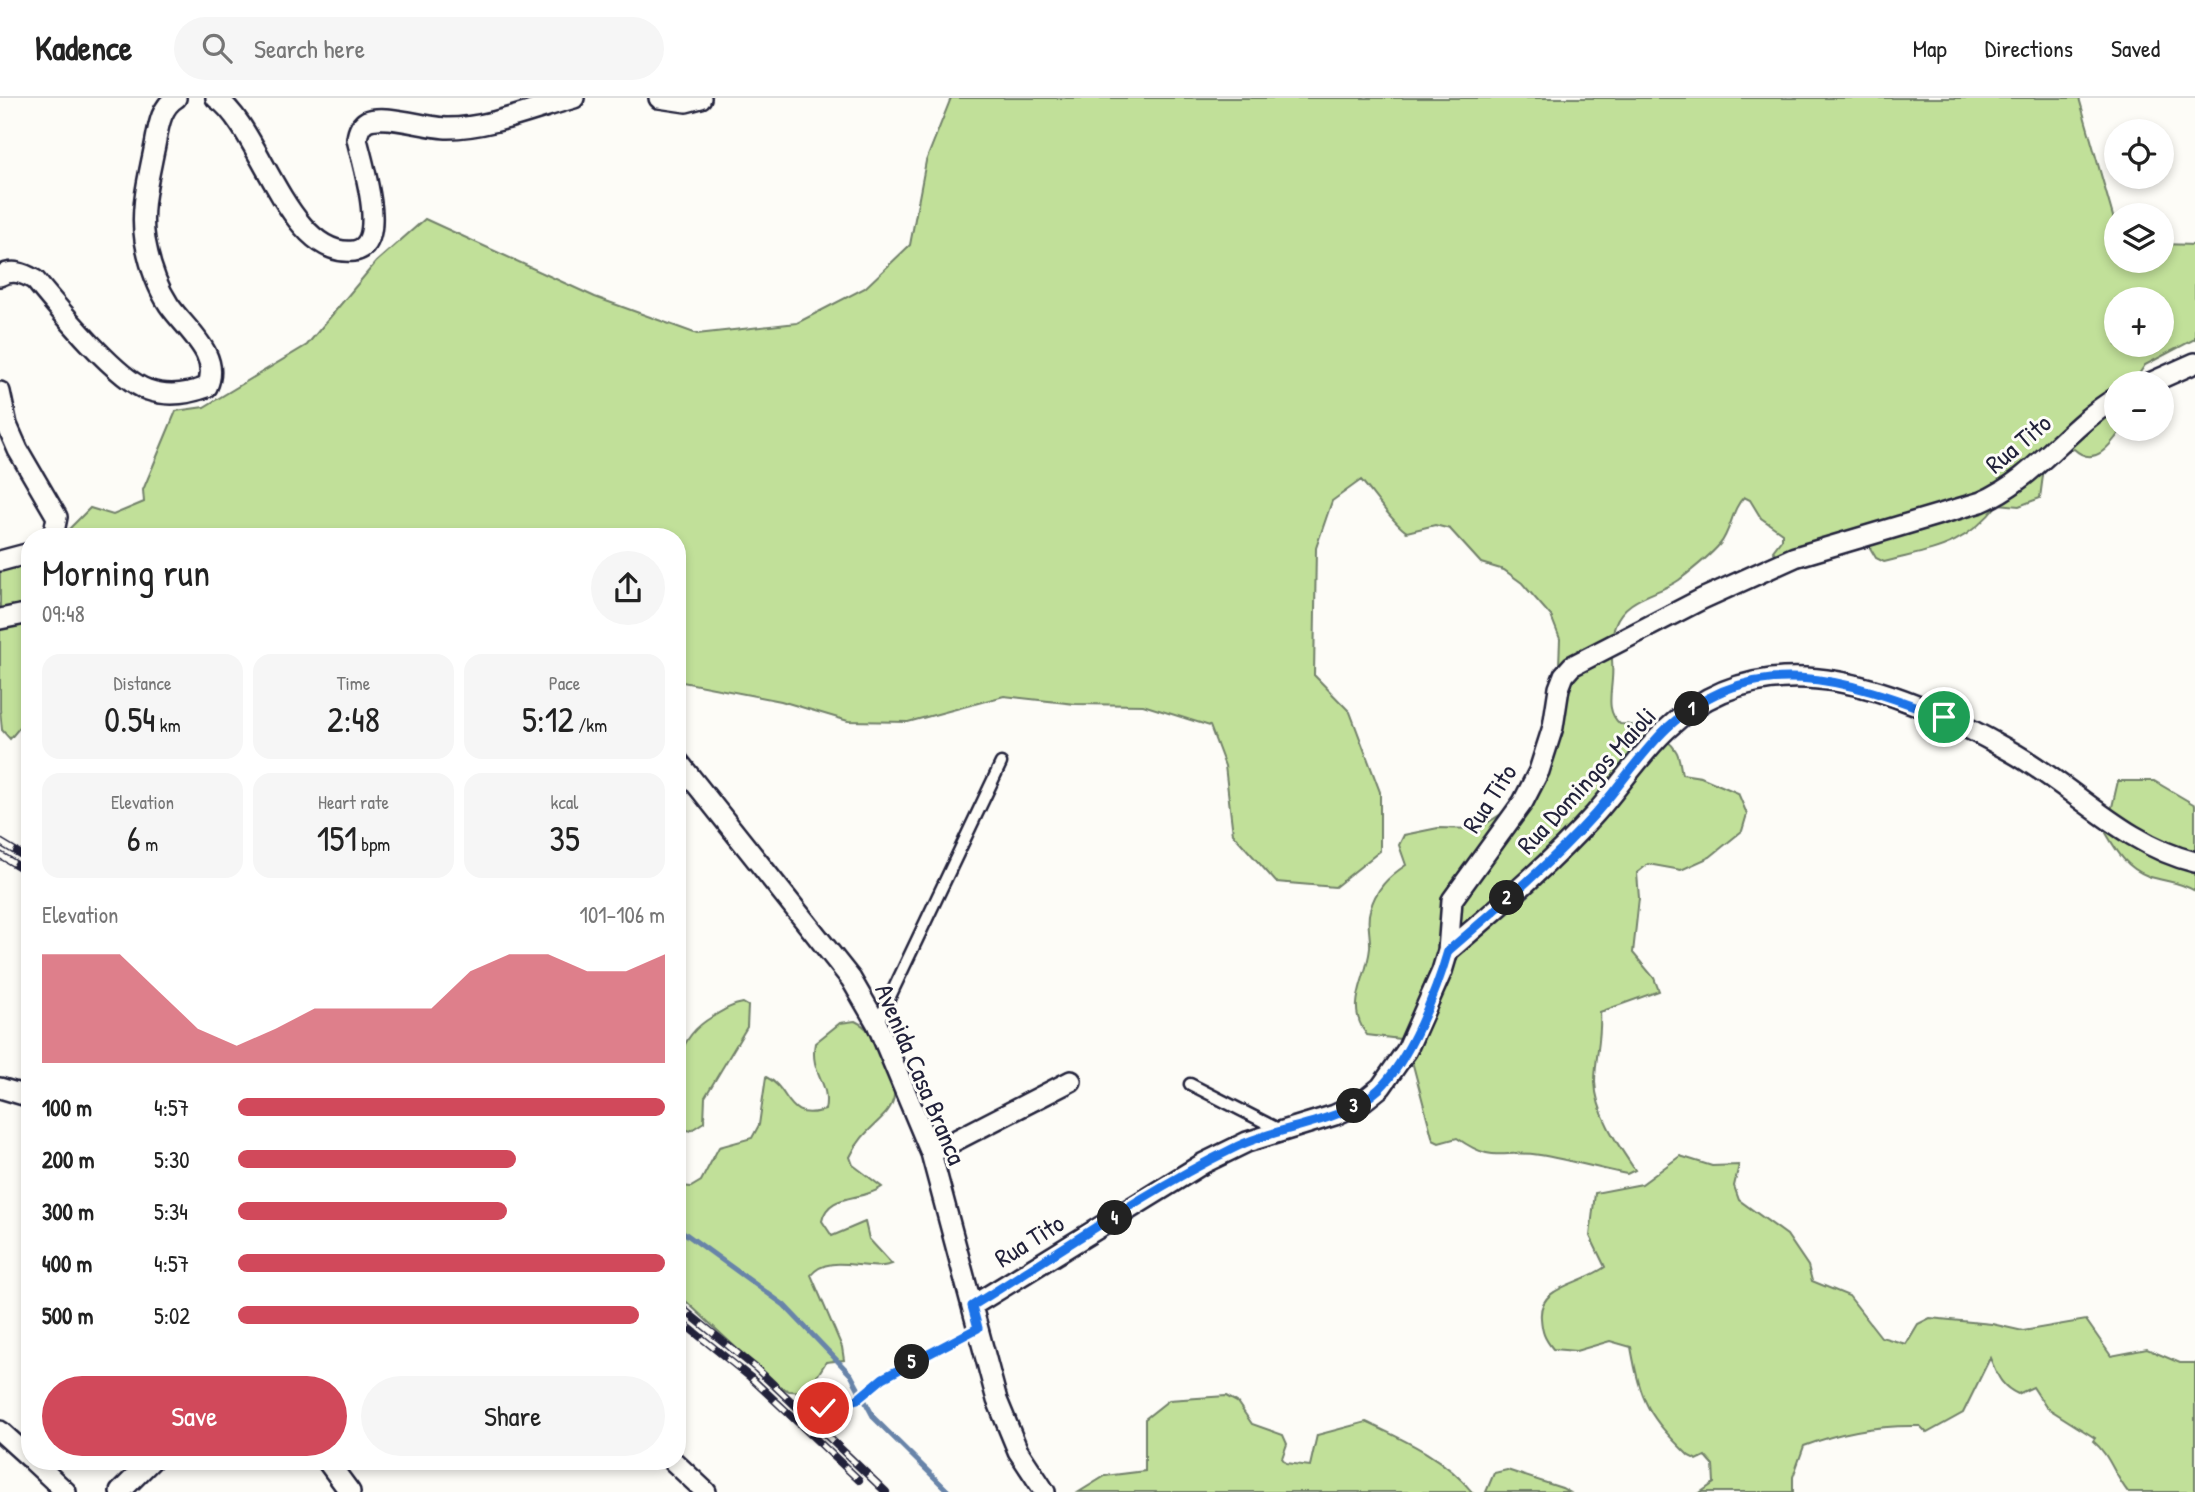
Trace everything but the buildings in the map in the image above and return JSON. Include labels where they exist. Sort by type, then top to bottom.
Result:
[{"type":"street","points":[[0,276],[7,272],[22,272],[35,280],[127,379],[148,390],[188,394],[207,387],[212,375],[209,359],[168,304],[155,278],[145,239],[144,200],[161,116],[176,98]]},
{"type":"street","points":[[216,98],[233,113],[295,218],[313,236],[335,247],[353,251],[365,247],[372,235],[373,218],[357,139],[358,130],[366,122],[378,119],[431,127],[467,126],[574,98]]},
{"type":"street","points":[[659,98],[686,102],[701,98]]},
{"type":"street","points":[[2174,372],[2195,363]]},
{"type":"street","points":[[0,392],[7,425],[18,450],[57,517],[55,528]]},
{"type":"street","name":"Rua Tito","points":[[972,1306],[1204,1163],[1280,1130],[1335,1115],[1361,1103],[1381,1087],[1406,1050],[1442,971],[1448,951],[1452,900],[1522,802],[1539,771],[1553,727],[1563,675],[1572,666],[1702,599],[1796,556],[1982,502],[2008,491],[2089,415],[2104,406]]},
{"type":"street","points":[[0,561],[21,555]]},
{"type":"street","points":[[0,619],[21,615]]},
{"type":"street","name":"Rua Domingos Maioli","points":[[1448,951],[1587,823],[1667,729],[1702,702],[1735,686],[1774,676],[1825,678],[1874,690],[1944,717],[2011,751],[2067,787],[2132,835],[2174,857],[2195,862]]},
{"type":"street","name":"Avenida Casa Branca","points":[[686,771],[844,969],[877,1024],[931,1153],[997,1400],[1018,1451],[1045,1492]]},
{"type":"street","points":[[931,1153],[1071,1081]]},
{"type":"street","points":[[3,1093],[21,1096]]},
{"type":"street","points":[[0,1431],[21,1451]]},
{"type":"street","points":[[42,1470],[66,1492]]},
{"type":"street","points":[[120,1492],[142,1470]]},
{"type":"street","points":[[334,1470],[350,1492]]},
{"type":"street","points":[[683,1470],[706,1492]]},
{"type":"lane","points":[[877,1024],[1001,763]]},
{"type":"lane","points":[[1190,1084],[1280,1130]]},
{"type":"path","points":[[823,1408],[858,1399],[883,1378],[978,1328]]},
{"type":"green space","points":[[951,98],[2079,98],[2109,203],[2104,203],[2104,273],[2174,273],[2174,244],[2195,245],[2195,339],[2174,350],[2174,287],[2104,287],[2104,357],[2160,357],[2145,365],[2141,371],[2104,371],[2104,441],[2113,441],[2095,456],[2081,454],[2074,449],[2063,452],[2044,468],[2040,498],[2019,506],[1998,504],[1973,530],[1947,545],[1884,562],[1876,558],[1863,536],[1778,557],[1773,551],[1782,539],[1782,533],[1761,518],[1750,500],[1744,497],[1724,539],[1711,554],[1671,585],[1634,602],[1620,616],[1613,632],[1612,645],[1610,703],[1616,719],[1620,724],[1643,728],[1666,740],[1677,753],[1682,774],[1701,777],[1738,793],[1747,814],[1742,831],[1710,857],[1681,870],[1648,864],[1637,873],[1639,898],[1633,953],[1654,978],[1659,991],[1600,1012],[1595,1082],[1599,1106],[1604,1117],[1615,1140],[1635,1170],[1627,1174],[1540,1155],[1490,1154],[1457,1138],[1439,1143],[1433,1140],[1408,1046],[1400,1039],[1367,1035],[1360,1024],[1357,1003],[1370,948],[1369,915],[1379,890],[1406,865],[1399,845],[1404,835],[1438,828],[1478,829],[1501,814],[1539,772],[1558,691],[1560,639],[1551,616],[1522,583],[1504,570],[1481,563],[1450,529],[1435,525],[1407,532],[1402,529],[1361,480],[1332,501],[1316,548],[1314,675],[1350,712],[1380,792],[1380,851],[1335,887],[1276,882],[1233,834],[1225,766],[1210,726],[1143,705],[1075,704],[1004,696],[908,722],[848,721],[781,701],[686,683],[686,528],[70,528],[90,508],[113,515],[144,502],[143,490],[176,411],[204,407],[307,345],[376,262],[425,219],[595,297],[697,334],[797,323],[865,288],[910,245],[926,161]]},
{"type":"green space","points":[[21,559],[21,726],[10,739],[2,730],[0,709],[0,565]]},
{"type":"green space","points":[[2118,781],[2154,781],[2195,805],[2195,891],[2141,873],[2119,853],[2106,833]]},
{"type":"green space","points":[[743,1003],[748,1006],[747,1027],[705,1097],[704,1122],[690,1131],[686,1129],[686,1042],[698,1027],[731,1007]]},
{"type":"green space","points":[[855,1021],[865,1027],[882,1054],[894,1091],[887,1112],[859,1142],[850,1157],[853,1165],[882,1187],[874,1192],[838,1201],[825,1212],[822,1221],[832,1236],[865,1222],[869,1239],[892,1264],[828,1265],[811,1275],[842,1347],[844,1360],[826,1362],[807,1392],[789,1391],[775,1384],[686,1301],[686,1186],[691,1187],[701,1181],[719,1147],[752,1138],[759,1125],[766,1077],[802,1112],[825,1110],[825,1092],[815,1062],[815,1043],[840,1023]]},
{"type":"green space","points":[[1680,1156],[1712,1166],[1739,1165],[1734,1186],[1739,1200],[1787,1235],[1808,1266],[1812,1281],[1849,1296],[1881,1337],[1906,1344],[1918,1324],[1930,1318],[1992,1324],[2023,1331],[2086,1320],[2111,1356],[2147,1349],[2180,1363],[2195,1363],[2195,1492],[2128,1492],[2104,1452],[2093,1441],[2095,1438],[2046,1407],[2033,1387],[2018,1394],[2007,1387],[1990,1358],[1963,1413],[1927,1433],[1920,1426],[1876,1428],[1833,1436],[1804,1446],[1793,1477],[1793,1492],[1701,1492],[1714,1483],[1713,1465],[1705,1456],[1697,1460],[1689,1456],[1655,1419],[1643,1396],[1631,1347],[1610,1341],[1576,1351],[1553,1349],[1544,1335],[1541,1318],[1542,1307],[1553,1293],[1605,1267],[1590,1236],[1595,1193],[1642,1184]]},
{"type":"green space","points":[[1226,1396],[1237,1402],[1252,1424],[1283,1435],[1287,1444],[1282,1458],[1286,1463],[1310,1466],[1317,1435],[1366,1422],[1437,1460],[1472,1492],[1079,1492],[1105,1476],[1145,1471],[1145,1419],[1169,1400]]},
{"type":"green space","points":[[1507,1470],[1569,1492],[1486,1492],[1494,1473]]},
{"type":"waterway","points":[[686,1234],[784,1305],[851,1375],[874,1418],[949,1492]]},
{"type":"railway","points":[[0,842],[21,855]]},
{"type":"railway","points":[[0,855],[21,868]]},
{"type":"railway","points":[[686,1311],[757,1369],[886,1492]]},
{"type":"railway","points":[[686,1325],[750,1377],[859,1480]]},
{"type":"route","points":[[823,1408],[858,1399],[883,1378],[978,1328],[972,1306],[1204,1163],[1247,1142],[1335,1115],[1361,1103],[1381,1087],[1406,1050],[1442,971],[1448,951],[1555,855],[1594,815],[1667,729],[1702,702],[1735,686],[1774,676],[1825,678],[1874,690],[1944,717]]}]
